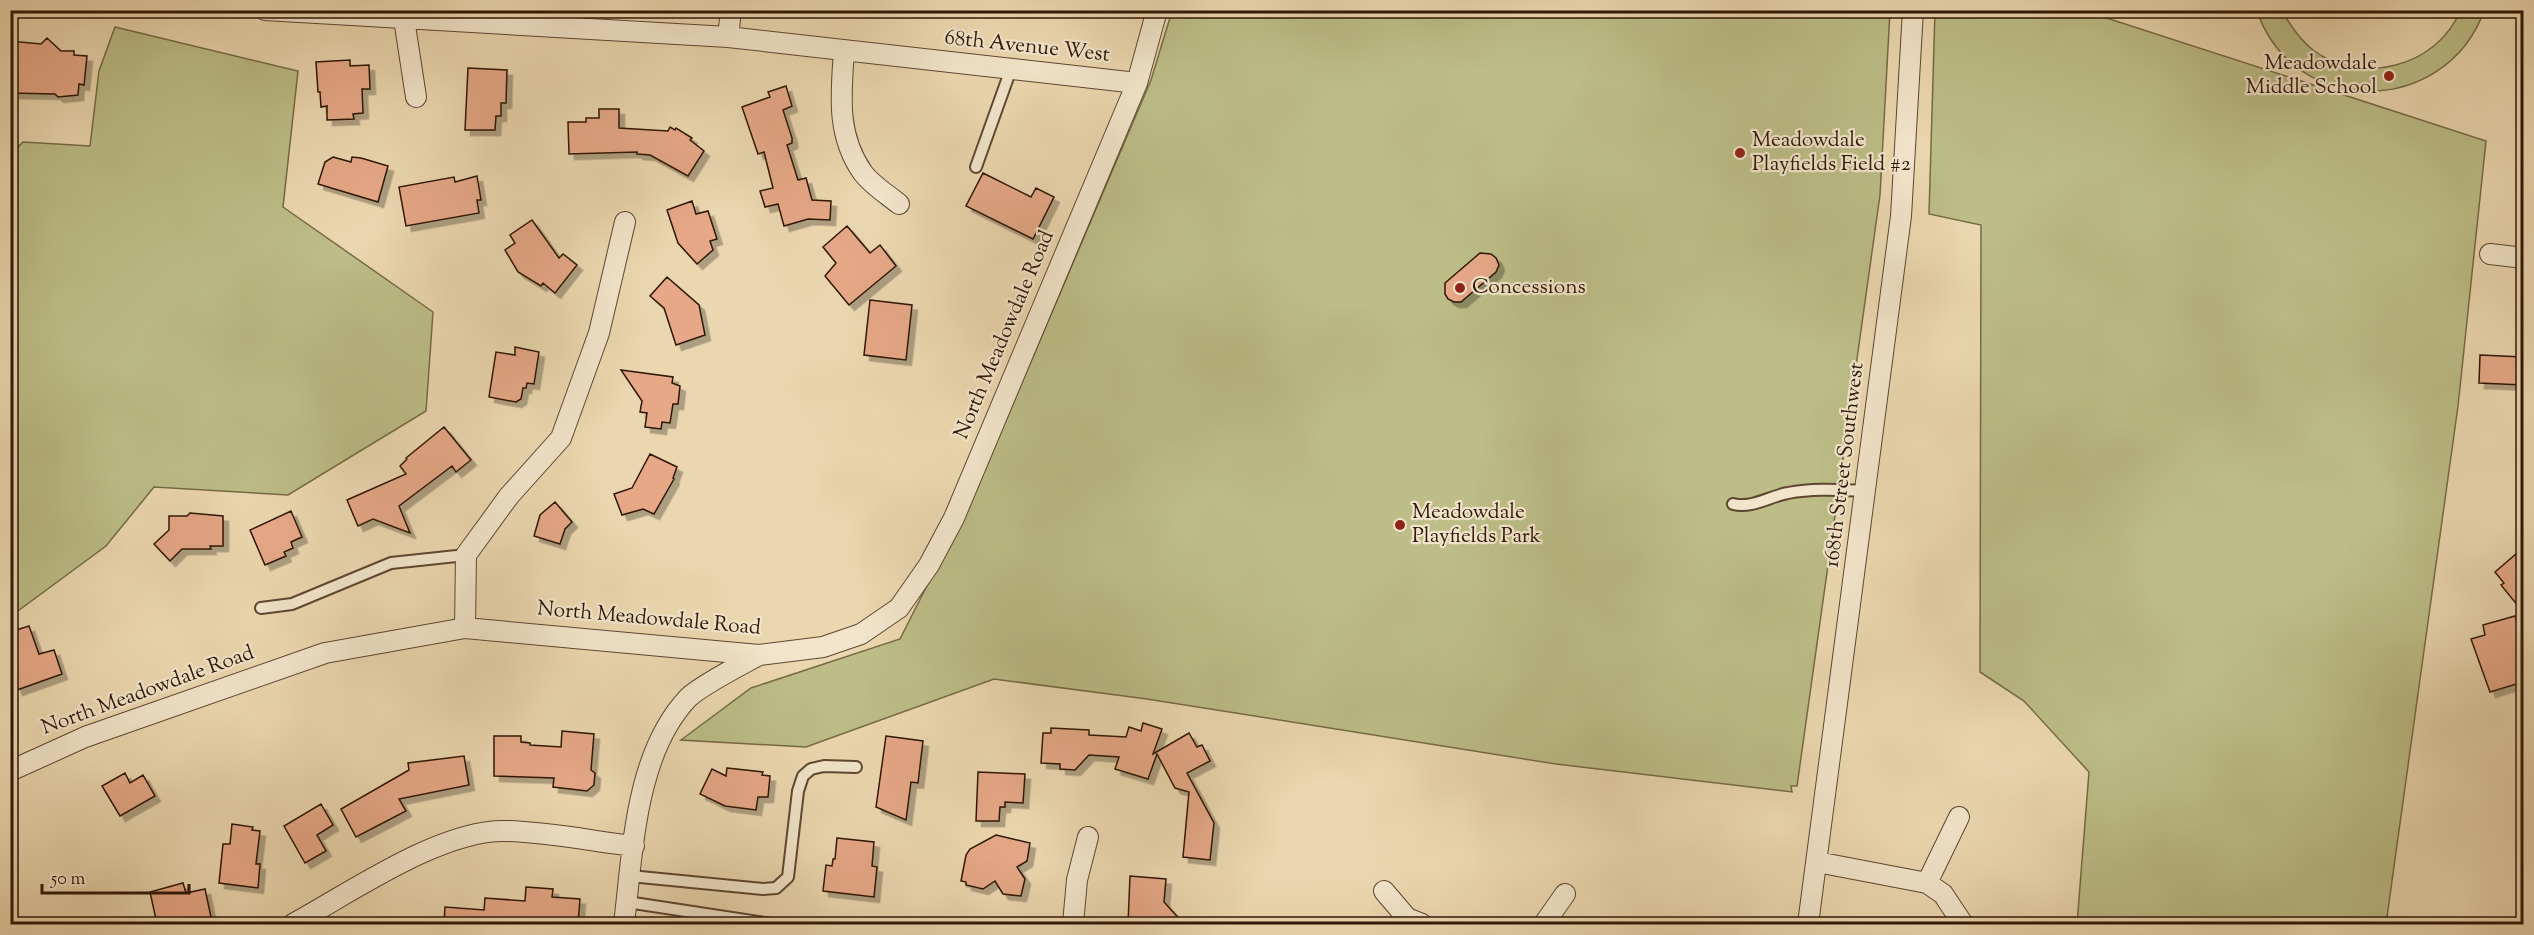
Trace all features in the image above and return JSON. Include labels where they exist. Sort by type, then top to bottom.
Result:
[{"type":"street","name":"68th Avenue West","points":[[265,10],[404,19],[496,17],[728,37],[1137,83]]},
{"type":"street","points":[[728,37],[731,10]]},
{"type":"street","name":"North Meadowdale Road","points":[[10,771],[85,737],[325,652],[465,628],[759,655],[823,647],[861,634],[899,608],[929,565],[954,518],[1137,83],[1157,10]]},
{"type":"street","name":"168th Street Southwest","points":[[1808,924],[1901,216],[1912,10]]},
{"type":"street","points":[[404,19],[416,97]]},
{"type":"street","points":[[844,51],[840,106],[847,141],[864,174],[899,204]]},
{"type":"street","points":[[465,628],[466,555],[509,496],[561,438],[599,333],[625,222]]},
{"type":"street","points":[[2490,254],[2523,258]]},
{"type":"street","points":[[624,924],[647,772],[663,731],[690,697],[759,655]]},
{"type":"street","points":[[1927,883],[1959,817]]},
{"type":"street","points":[[293,924],[411,857],[463,837],[504,830],[634,846]]},
{"type":"street","points":[[1073,924],[1077,880],[1088,837]]},
{"type":"street","points":[[1817,862],[1927,883],[1942,894],[1963,924]]},
{"type":"street","points":[[1384,891],[1407,918],[1422,924]]},
{"type":"street","points":[[1544,924],[1565,894]]},
{"type":"lane","points":[[976,167],[1011,69]]},
{"type":"lane","points":[[1733,504],[1743,507],[1787,493],[1811,490],[1865,491]]},
{"type":"lane","points":[[261,608],[292,604],[391,563],[466,555]]},
{"type":"lane","points":[[630,876],[763,889],[776,888],[788,877],[798,791],[803,776],[811,769],[824,766],[856,767]]},
{"type":"lane","points":[[627,902],[771,924]]},
{"type":"green space","name":"Meadowdale Playfields Park","points":[[1172,11],[1890,11],[1880,195],[1797,786],[1791,786],[1792,792],[1556,764],[1147,699],[994,679],[806,747],[681,740],[751,688],[900,639],[980,481],[1151,80]]},
{"type":"green space","points":[[1935,11],[2085,11],[2486,141],[2458,406],[2386,924],[2077,924],[2089,772],[2024,701],[1980,672],[1981,225],[1929,214]]},
{"type":"green space","points":[[2257,11],[2282,11],[2303,41],[2332,61],[2353,67],[2375,68],[2396,65],[2434,46],[2449,30],[2460,11],[2484,11],[2465,46],[2437,71],[2405,86],[2370,91],[2335,86],[2303,71],[2276,46]]},
{"type":"green space","points":[[115,27],[298,71],[283,207],[433,312],[426,411],[288,495],[154,487],[106,546],[11,616],[11,154],[23,142],[90,146],[99,71]]},
{"type":"building","points":[[47,38],[61,51],[74,51],[74,55],[87,56],[84,85],[79,84],[78,95],[58,97],[55,94],[10,93],[10,41],[41,44]]},
{"type":"building","points":[[350,60],[350,66],[369,65],[370,89],[362,89],[363,113],[353,114],[354,119],[327,120],[327,106],[321,107],[320,92],[318,92],[316,62]]},
{"type":"building","points":[[468,68],[507,70],[506,103],[501,103],[501,116],[496,116],[495,130],[465,130]]},
{"type":"building","points":[[786,86],[792,106],[783,110],[792,138],[792,143],[787,145],[798,180],[806,178],[812,200],[831,201],[830,220],[808,219],[784,226],[778,204],[765,207],[760,191],[773,188],[764,152],[758,154],[742,107],[770,97],[768,92]]},
{"type":"building","points":[[599,109],[619,109],[619,128],[668,131],[670,127],[675,130],[676,128],[692,138],[690,140],[704,151],[688,176],[650,155],[637,154],[637,152],[569,154],[568,122],[586,122],[586,118],[599,118]]},
{"type":"building","points":[[333,157],[351,162],[352,157],[361,158],[388,166],[378,202],[318,184],[325,162]]},
{"type":"building","points":[[983,173],[1031,197],[1036,188],[1054,197],[1033,239],[966,206]]},
{"type":"building","points":[[477,176],[481,200],[477,200],[479,213],[406,226],[399,187],[454,177],[455,182]]},
{"type":"building","points":[[692,201],[696,214],[708,211],[717,239],[710,241],[713,250],[697,264],[678,243],[667,210]]},
{"type":"building","points":[[532,220],[559,258],[563,254],[577,265],[555,293],[543,283],[541,286],[518,272],[505,250],[515,243],[510,235]]},
{"type":"building","points":[[847,226],[870,253],[880,245],[896,266],[849,305],[825,276],[836,263],[823,247]]},
{"type":"building","points":[[1480,253],[1491,254],[1496,258],[1499,265],[1496,272],[1461,302],[1448,299],[1445,294],[1445,283]]},
{"type":"building","points":[[667,277],[699,305],[705,335],[676,345],[664,308],[650,296]]},
{"type":"building","points":[[870,300],[912,305],[906,360],[864,355]]},
{"type":"building","points":[[515,347],[539,352],[534,384],[527,383],[526,388],[523,388],[521,399],[516,402],[489,397],[496,352],[515,355]]},
{"type":"building","points":[[2480,355],[2523,357],[2523,385],[2479,383]]},
{"type":"building","points":[[621,370],[673,377],[672,383],[680,386],[678,404],[673,404],[670,423],[662,422],[661,429],[645,427],[647,413],[640,412],[642,401]]},
{"type":"building","points":[[444,427],[471,460],[456,472],[452,466],[399,506],[410,533],[373,519],[358,526],[347,500],[406,474],[400,466],[406,458]]},
{"type":"building","points":[[650,454],[677,467],[674,479],[654,514],[643,509],[622,515],[614,494],[632,488]]},
{"type":"building","points":[[555,502],[572,522],[565,529],[560,544],[534,536],[540,515]]},
{"type":"building","points":[[291,511],[302,537],[291,542],[293,548],[284,552],[286,556],[265,565],[250,530]]},
{"type":"building","points":[[190,513],[223,516],[223,546],[210,546],[211,549],[182,549],[170,561],[154,544],[169,530],[169,516],[187,516]]},
{"type":"building","points":[[2523,548],[2523,612],[2501,585],[2504,583],[2495,572]]},
{"type":"building","points":[[2515,616],[2520,633],[2517,634],[2520,643],[2517,644],[2523,667],[2523,682],[2490,692],[2471,639],[2485,635],[2483,625]]},
{"type":"building","points":[[29,626],[39,654],[54,650],[62,674],[17,690],[10,671],[10,632]]},
{"type":"building","points":[[1143,723],[1162,729],[1153,754],[1189,733],[1197,747],[1202,745],[1210,761],[1187,773],[1214,823],[1210,860],[1183,857],[1189,792],[1175,788],[1157,754],[1148,779],[1115,769],[1119,757],[1089,755],[1075,770],[1060,769],[1060,764],[1041,763],[1043,733],[1051,733],[1051,728],[1089,730],[1089,735],[1126,737],[1129,727],[1141,731]]},
{"type":"building","points":[[562,731],[594,734],[591,770],[595,773],[594,785],[587,791],[553,787],[554,778],[494,776],[494,736],[521,736],[521,742],[530,743],[530,745],[561,747]]},
{"type":"building","points":[[886,736],[923,741],[918,783],[911,782],[906,820],[876,807]]},
{"type":"building","points":[[464,756],[469,785],[399,799],[406,811],[356,837],[341,809],[409,770],[408,763]]},
{"type":"building","points":[[727,768],[763,772],[762,775],[770,776],[768,797],[758,797],[756,810],[725,806],[700,794],[712,769],[726,776]]},
{"type":"building","points":[[978,772],[1025,774],[1023,803],[1005,802],[1005,807],[1000,807],[999,821],[976,821]]},
{"type":"building","points":[[125,773],[130,783],[143,775],[155,796],[120,816],[102,786]]},
{"type":"building","points":[[321,804],[333,825],[317,835],[326,851],[305,863],[284,826]]},
{"type":"building","points":[[232,824],[253,827],[252,830],[260,831],[256,864],[260,864],[258,888],[219,883],[223,844],[230,844]]},
{"type":"building","points":[[996,835],[1030,843],[1027,861],[1017,867],[1025,879],[1021,896],[1003,894],[995,881],[983,889],[966,885],[966,882],[961,881],[966,855],[970,849]]},
{"type":"building","points":[[837,838],[874,842],[872,866],[877,867],[874,897],[823,891],[826,865],[832,866],[833,859],[835,859]]},
{"type":"building","points":[[1130,876],[1166,879],[1164,902],[1184,924],[1128,924]]},
{"type":"building","points":[[183,883],[186,893],[205,889],[211,917],[177,924],[157,924],[150,892]]},
{"type":"building","points":[[526,887],[553,889],[552,897],[580,899],[578,924],[444,924],[445,907],[484,910],[485,898],[525,901]]},
{"type":"place","name":"Meadowdale Middle School","points":[[2389,76]]},
{"type":"place","name":"Meadowdale Playfields Field #2","points":[[1740,153]]},
{"type":"place","name":"Concessions","points":[[1460,288]]},
{"type":"place","name":"Meadowdale Playfields Park","points":[[1400,525]]}]
